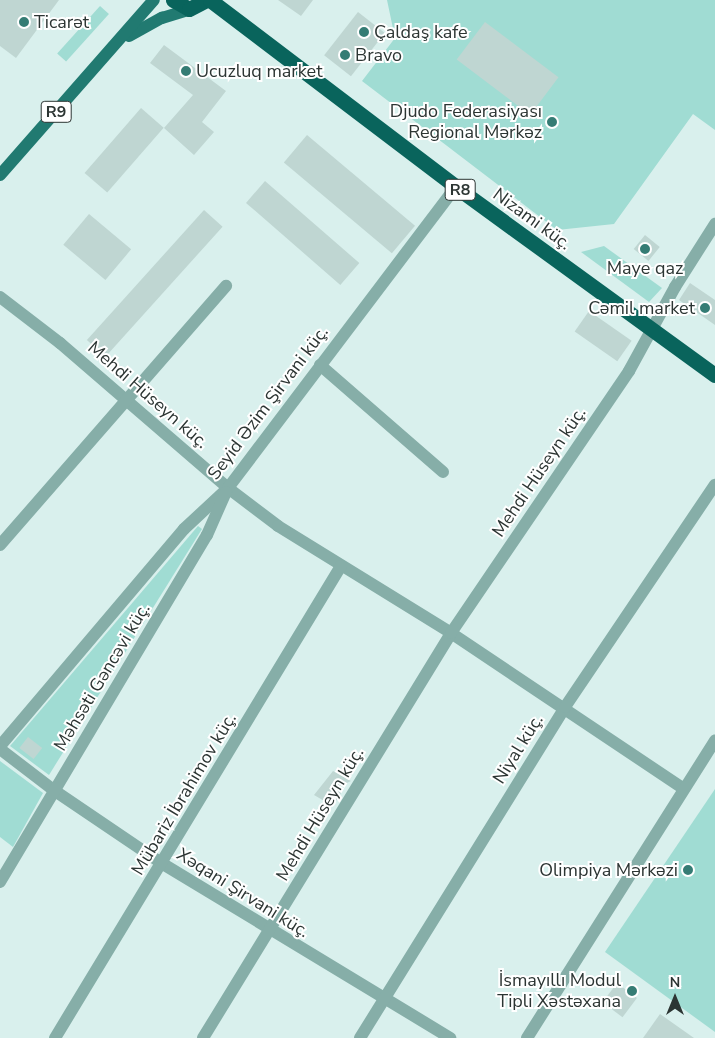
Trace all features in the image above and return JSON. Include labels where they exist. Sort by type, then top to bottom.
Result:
[{"type":"highway","points":[[173,0],[182,8],[204,3]]},
{"type":"highway","name":"Nizami küç.","points":[[204,3],[715,375]]},
{"type":"main road","points":[[112,50],[154,0]]},
{"type":"main road","points":[[112,50],[150,24],[204,3]]},
{"type":"main road","name":"R9","points":[[0,174],[112,50]]},
{"type":"street","name":"Seyid Əzim Şirvani küç.","points":[[0,747],[184,529],[228,488],[456,187]]},
{"type":"street","name":"Mehdi Hüseyn küç.","points":[[203,1038],[451,633],[629,371],[715,224]]},
{"type":"street","points":[[0,544],[125,397],[226,286]]},
{"type":"street","name":"Mehdi Hüseyn küç.","points":[[0,296],[125,397],[228,488],[278,526],[451,633],[565,707],[684,789]]},
{"type":"street","points":[[320,365],[443,472]]},
{"type":"street","name":"Niyal küç.","points":[[360,1038],[565,707],[715,485]]},
{"type":"street","name":"Məhsəti Gəncəvi küç.","points":[[0,882],[207,535],[228,488]]},
{"type":"street","name":"Mübariz İbrahimov küç.","points":[[55,1038],[163,864],[340,566]]},
{"type":"street","points":[[527,1038],[715,740]]},
{"type":"street","name":"Xəqani Şirvani küç.","points":[[0,747],[55,791],[163,864],[269,931],[450,1038]]},
{"type":"green space","name":"Djudo Federasiyası Regional Mərkəz","points":[[387,0],[715,0],[715,130],[693,114],[614,224],[557,230],[362,81],[395,38]]},
{"type":"green space","points":[[100,6],[109,14],[66,62],[57,54]]},
{"type":"green space","points":[[604,246],[662,288],[649,302],[581,252]]},
{"type":"green space","points":[[198,526],[202,529],[49,775],[10,746]]},
{"type":"green space","points":[[0,761],[43,793],[13,847],[0,837]]},
{"type":"green space","name":"Olimpiya Mərkəzi","points":[[715,789],[715,1032],[605,952]]},
{"type":"building","points":[[0,0],[59,0],[16,58],[0,46]]},
{"type":"building","points":[[278,0],[313,0],[301,16]]},
{"type":"building","points":[[358,12],[385,33],[351,76],[324,55]]},
{"type":"building","points":[[485,22],[558,77],[530,115],[457,60]]},
{"type":"building","points":[[164,45],[226,91],[202,122],[214,132],[194,155],[164,128],[193,95],[150,63]]},
{"type":"building","points":[[141,108],[164,128],[107,193],[85,173]]},
{"type":"building","points":[[307,135],[415,226],[392,253],[284,163]]},
{"type":"building","points":[[265,181],[359,263],[340,285],[246,203]]},
{"type":"building","points":[[204,210],[223,227],[105,357],[87,340]]},
{"type":"building","points":[[89,214],[131,249],[105,280],[63,245]]},
{"type":"building","points":[[645,235],[660,247],[648,261],[634,249]]},
{"type":"building","points":[[690,283],[715,300],[715,325],[679,300]]},
{"type":"building","points":[[589,311],[632,341],[617,361],[575,331]]},
{"type":"building","points":[[28,737],[42,748],[34,759],[19,748]]},
{"type":"building","points":[[333,771],[351,781],[338,787],[341,793],[333,806],[314,795]]},
{"type":"building","points":[[617,983],[637,998],[623,1017],[603,1002]]},
{"type":"building","points":[[660,1014],[694,1038],[643,1038]]},
{"type":"place","name":"Ticarət","points":[[24,22]]},
{"type":"place","name":"Çaldaş kafe","points":[[364,32]]},
{"type":"place","name":"Bravo","points":[[345,55]]},
{"type":"place","name":"Ucuzluq market","points":[[186,71]]},
{"type":"place","name":"Djudo Federasiyası Regional Mərkəz","points":[[552,122]]},
{"type":"place","name":"Maye qaz","points":[[645,249]]},
{"type":"place","name":"Cəmil market","points":[[705,308]]},
{"type":"place","name":"Olimpiya Mərkəzi","points":[[688,870]]},
{"type":"place","name":"İsmayıllı Modul Tipli Xəstəxana","points":[[632,991]]}]
